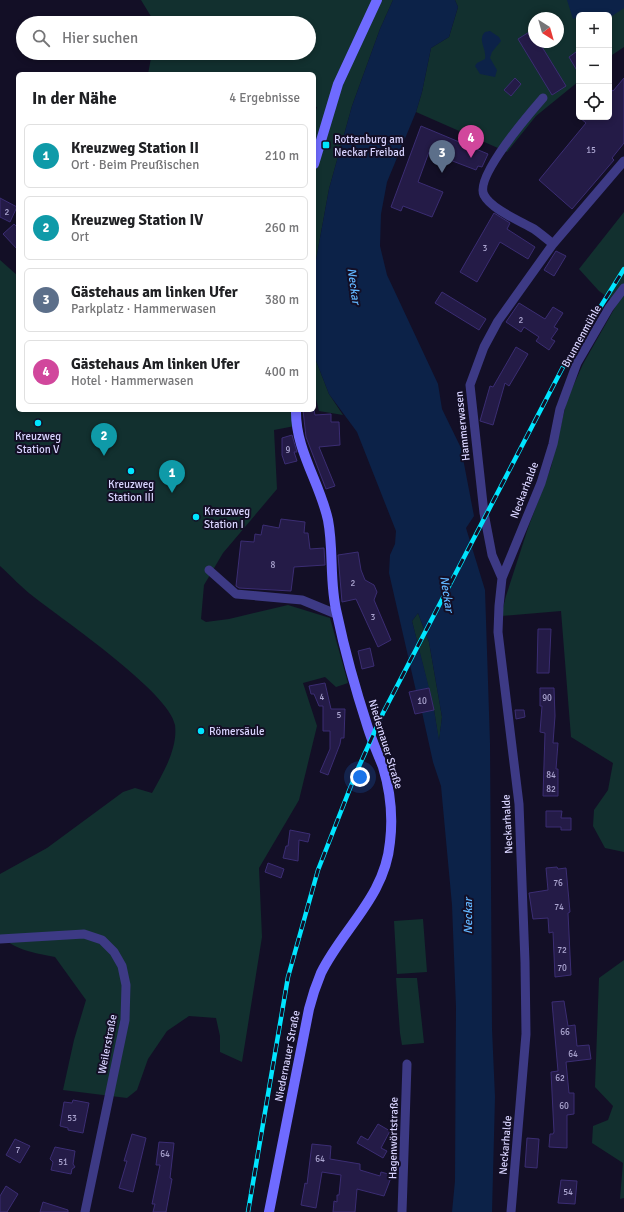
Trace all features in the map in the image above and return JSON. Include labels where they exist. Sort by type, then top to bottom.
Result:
[{"type":"main road","points":[[316,157],[338,84],[376,0]]},
{"type":"main road","name":"Niedernauer Straße","points":[[269,1212],[309,1009],[314,991],[325,966],[365,909],[372,896],[386,864],[390,843],[391,820],[389,796],[383,768],[368,729],[336,614],[331,583],[328,520],[318,488],[302,447],[296,412]]},
{"type":"street","points":[[543,98],[499,154],[482,183],[483,194],[493,205],[535,230],[554,244]]},
{"type":"street","name":"Hammerwasen","points":[[502,578],[492,555],[484,513],[470,385],[484,347],[498,321],[554,244],[624,162]]},
{"type":"street","name":"Brunnenmühle","points":[[553,444],[560,409],[577,363],[609,308],[624,288]]},
{"type":"street","name":"Neckarhalde","points":[[511,1212],[526,1034],[525,962],[519,804],[498,632],[499,606],[502,578],[541,483],[553,444]]},
{"type":"street","points":[[209,570],[236,594],[302,600],[336,614]]},
{"type":"street","name":"Weilerstraße","points":[[0,939],[84,934],[102,940],[114,952],[122,966],[126,985],[125,1020],[85,1212]]},
{"type":"street","name":"Hagenwörtstraße","points":[[402,1212],[407,1064]]},
{"type":"green space","points":[[141,0],[393,0],[380,29],[352,106],[329,189],[316,260],[316,72],[148,72],[151,60],[316,60],[316,16],[151,16]]},
{"type":"green space","points":[[455,0],[624,0],[624,47],[612,55],[612,12],[576,12],[576,83],[536,116],[507,152],[416,112],[422,92],[431,48],[449,37],[458,7]]},
{"type":"green space","points":[[624,212],[624,852],[605,848],[593,826],[594,810],[608,790],[613,763],[571,737],[561,611],[501,616],[528,528],[551,467],[567,400],[583,364],[617,304],[599,291],[579,269]]},
{"type":"green space","points":[[0,260],[16,274],[16,412],[300,412],[300,425],[274,430],[277,489],[223,553],[204,585],[201,619],[206,622],[229,619],[288,605],[330,618],[348,683],[336,687],[325,677],[303,683],[317,726],[299,800],[259,868],[262,937],[242,1062],[220,1052],[220,1036],[216,1018],[189,1016],[167,1031],[148,1059],[137,1090],[127,1098],[63,1090],[74,1040],[86,1000],[55,957],[18,947],[0,935],[0,874],[47,848],[123,792],[135,788],[152,793],[172,752],[175,725],[169,711],[136,676],[21,586],[0,566]]},
{"type":"green space","points":[[316,361],[329,394],[343,415],[319,411],[316,399]]},
{"type":"green space","points":[[418,613],[429,642],[442,717],[439,742],[434,710],[412,621]]},
{"type":"green space","points":[[423,919],[427,972],[397,974],[394,921]]},
{"type":"green space","points":[[624,960],[624,1198],[620,1199],[623,1163],[592,1143],[593,1126],[608,1120],[613,1106],[595,1087],[599,978]]},
{"type":"green space","points":[[396,978],[417,978],[424,1043],[402,1045]]},
{"type":"water","name":"Neckar","points":[[393,0],[455,0],[458,7],[449,37],[431,48],[422,92],[416,112],[387,182],[381,214],[380,246],[387,275],[438,384],[442,409],[461,448],[474,516],[466,528],[485,590],[490,743],[492,1029],[495,1097],[492,1212],[452,1212],[455,1181],[456,1007],[452,905],[441,786],[433,762],[422,712],[434,710],[439,740],[442,717],[429,642],[418,613],[412,621],[429,688],[416,691],[389,573],[390,555],[395,544],[396,531],[357,432],[329,394],[316,361],[316,260],[329,189],[352,106],[380,29]]},
{"type":"water","points":[[567,0],[624,0],[624,8],[612,16],[612,12],[576,12],[576,18],[573,19]]},
{"type":"water","points":[[490,31],[499,37],[501,41],[492,52],[490,58],[497,70],[495,77],[480,74],[475,66],[477,63],[485,59],[482,38],[485,32]]},
{"type":"building","points":[[528,33],[528,48],[543,48],[566,86],[552,95],[518,39]]},
{"type":"building","points":[[576,52],[576,69],[569,57]]},
{"type":"building","points":[[515,78],[521,84],[511,96],[504,90]]},
{"type":"building","points":[[624,78],[624,143],[612,158],[614,160],[572,209],[539,180],[586,123],[582,120],[612,120],[612,90],[613,91]]},
{"type":"building","points":[[421,126],[488,154],[482,167],[478,166],[476,170],[429,152],[418,182],[443,192],[432,217],[403,206],[401,211],[391,207]]},
{"type":"building","points":[[0,198],[16,206],[10,222],[0,217]]},
{"type":"building","points":[[494,213],[510,223],[507,229],[535,247],[528,259],[500,242],[477,282],[460,272]]},
{"type":"building","points":[[14,224],[16,226],[16,248],[3,234]]},
{"type":"building","points":[[556,251],[566,256],[554,276],[544,270]]},
{"type":"building","points":[[442,292],[486,319],[479,330],[435,303]]},
{"type":"building","points":[[519,303],[545,319],[553,307],[563,313],[554,327],[558,329],[551,339],[555,341],[549,350],[536,341],[539,337],[524,327],[521,332],[506,322]]},
{"type":"building","points":[[516,347],[528,354],[509,386],[505,383],[493,425],[480,421],[490,386],[493,387]]},
{"type":"building","points":[[303,412],[314,412],[315,415],[331,414],[331,422],[339,422],[340,445],[319,447],[335,486],[326,489],[306,437]]},
{"type":"building","points":[[292,435],[297,452],[294,452],[297,461],[285,464],[282,455],[282,438]]},
{"type":"building","points":[[281,519],[305,522],[304,533],[308,533],[310,549],[324,548],[325,565],[294,567],[291,591],[239,588],[236,586],[241,541],[254,542],[255,534],[261,535],[263,525],[279,528]]},
{"type":"building","points":[[358,552],[361,570],[365,580],[374,585],[377,592],[374,600],[391,640],[378,647],[356,599],[342,602],[338,555]]},
{"type":"building","points":[[538,629],[551,629],[549,673],[537,673]]},
{"type":"building","points":[[370,648],[374,666],[362,669],[358,651]]},
{"type":"building","points":[[325,683],[331,709],[345,709],[344,738],[341,738],[328,775],[320,772],[330,749],[330,731],[323,731],[323,706],[319,706],[314,694],[311,694],[309,686]]},
{"type":"building","points":[[429,688],[434,710],[415,714],[409,692]]},
{"type":"building","points":[[540,688],[554,688],[555,716],[553,743],[558,743],[556,769],[558,769],[558,796],[543,796],[545,733],[540,732],[542,706],[540,706]]},
{"type":"building","points":[[515,710],[524,710],[525,717],[516,719]]},
{"type":"building","points":[[546,811],[562,811],[561,818],[571,818],[571,830],[561,830],[561,827],[546,827]]},
{"type":"building","points":[[290,830],[310,834],[308,842],[299,840],[298,861],[283,858],[286,846],[288,846]]},
{"type":"building","points":[[268,863],[284,869],[281,878],[265,872]]},
{"type":"building","points":[[557,867],[558,869],[566,868],[570,912],[568,913],[571,975],[555,977],[553,932],[549,933],[548,918],[533,919],[529,893],[548,890],[546,868]]},
{"type":"building","points":[[564,1001],[568,1026],[575,1025],[577,1046],[589,1045],[591,1059],[566,1062],[569,1093],[574,1093],[574,1114],[567,1115],[567,1148],[549,1147],[550,1134],[553,1134],[554,1132],[551,1072],[558,1071],[552,1002]]},
{"type":"building","points":[[73,1100],[89,1103],[83,1133],[68,1130],[68,1128],[60,1126],[64,1102],[72,1103]]},
{"type":"building","points":[[378,1124],[390,1131],[381,1148],[387,1151],[383,1158],[357,1143],[361,1136],[368,1140]]},
{"type":"building","points":[[132,1134],[146,1138],[133,1192],[119,1188],[127,1161],[124,1161]]},
{"type":"building","points":[[527,1138],[539,1139],[537,1168],[525,1167]]},
{"type":"building","points":[[15,1139],[30,1146],[20,1163],[6,1155]]},
{"type":"building","points":[[159,1142],[174,1143],[170,1178],[172,1179],[166,1212],[153,1212],[155,1204],[152,1204],[160,1165],[156,1165]]},
{"type":"building","points":[[312,1144],[331,1146],[330,1159],[360,1164],[360,1170],[380,1176],[381,1172],[392,1175],[384,1196],[357,1189],[355,1212],[333,1212],[334,1201],[337,1202],[337,1195],[339,1195],[341,1175],[322,1172],[316,1208],[301,1205],[305,1183],[307,1184]]},
{"type":"building","points":[[55,1147],[75,1151],[73,1164],[75,1167],[72,1169],[71,1174],[51,1170],[53,1162],[50,1159]]},
{"type":"building","points":[[561,1180],[577,1181],[575,1204],[558,1203]]},
{"type":"building","points":[[6,1186],[18,1194],[7,1212],[0,1212],[0,1196]]},
{"type":"building","points":[[43,1202],[68,1210],[68,1212],[40,1212]]},
{"type":"railway","points":[[248,1212],[288,977],[318,870],[356,773],[383,713],[563,367],[624,269]]},
{"type":"place","name":"Rottenburg am Neckar Freibad","points":[[326,145]]},
{"type":"place","name":"Gästehaus Am linken Ufer","points":[[471,158]]},
{"type":"place","name":"Gästehaus am linken Ufer","points":[[442,173]]},
{"type":"place","name":"Kreuzweg Station V","points":[[38,423]]},
{"type":"place","name":"Kreuzweg Station IV","points":[[104,456]]},
{"type":"place","name":"Kreuzweg Station III","points":[[131,471]]},
{"type":"place","name":"Kreuzweg Station II","points":[[172,493]]},
{"type":"place","name":"Kreuzweg Station I","points":[[196,517]]},
{"type":"place","name":"Römersäule","points":[[201,731]]}]
